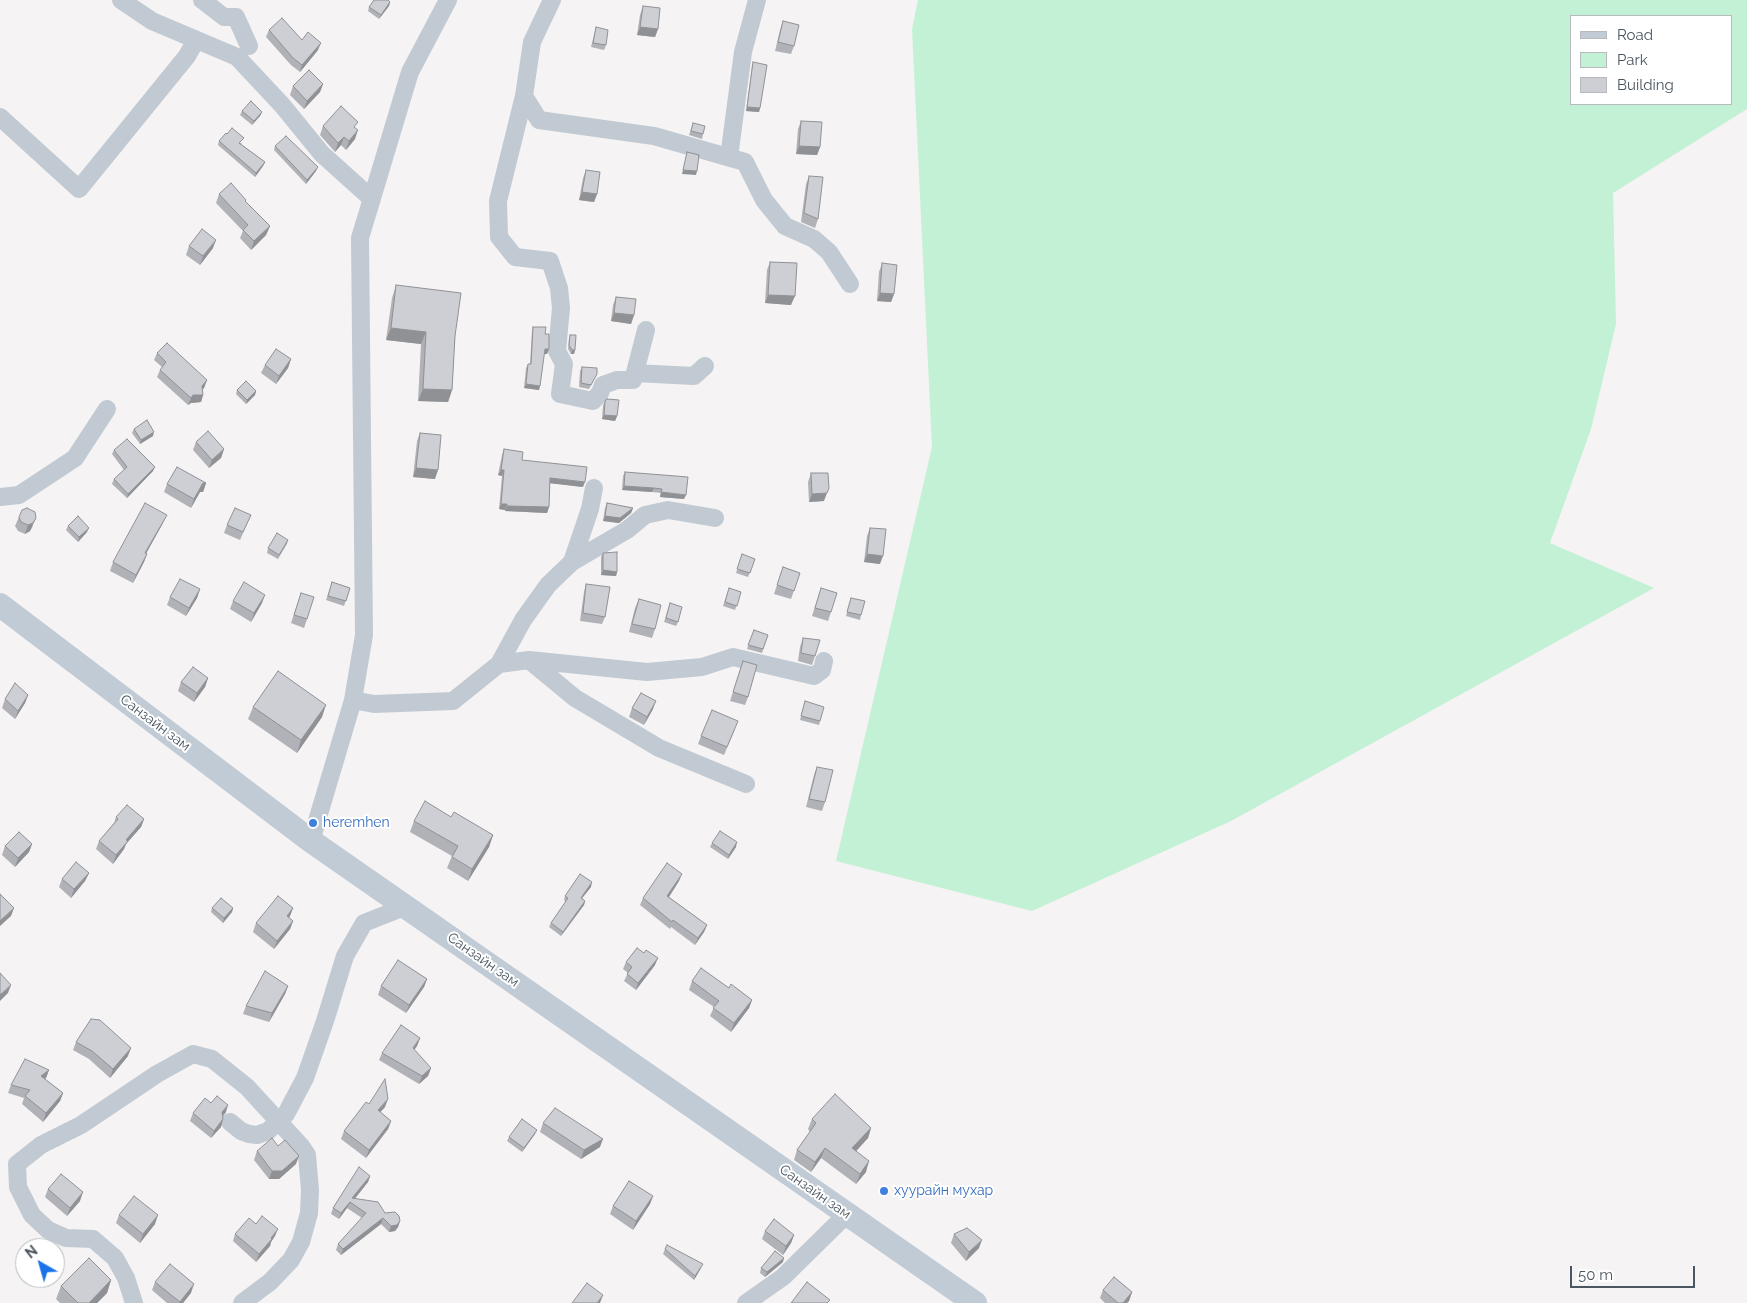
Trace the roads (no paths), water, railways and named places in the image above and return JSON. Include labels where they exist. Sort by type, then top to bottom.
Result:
[{"type":"main road","name":"Санзайн зам","points":[[0,605],[311,840],[975,1303]]},
{"type":"street","points":[[121,0],[152,21],[237,57],[282,105],[322,154],[372,199]]},
{"type":"street","points":[[202,0],[224,18],[236,17],[249,46]]},
{"type":"street","points":[[311,840],[353,700],[364,635],[360,238],[410,72],[448,0]]},
{"type":"street","points":[[552,0],[532,42],[524,96],[498,201],[499,237],[515,257],[550,261],[559,288],[561,308],[557,351],[564,364],[560,394],[592,401],[600,393],[603,385],[617,380],[633,380],[646,330]]},
{"type":"street","points":[[729,157],[743,52],[757,0]]},
{"type":"street","points":[[0,117],[79,189],[187,56],[196,40]]},
{"type":"street","points":[[524,96],[539,120],[654,136],[744,162],[764,200],[785,226],[814,238],[829,252],[850,284]]},
{"type":"street","points":[[635,373],[694,376],[705,366]]},
{"type":"street","points":[[0,497],[19,496],[75,458],[107,408]]},
{"type":"street","points":[[572,562],[590,509],[594,488]]},
{"type":"street","points":[[353,700],[374,704],[453,701],[499,664],[523,620],[548,585],[572,562],[626,530],[645,515],[668,510],[714,518]]},
{"type":"street","points":[[499,664],[530,660],[648,672],[702,667],[733,657],[814,676],[822,670],[824,661]]},
{"type":"street","points":[[530,660],[575,698],[659,748],[746,784]]},
{"type":"street","points":[[230,1122],[241,1131],[257,1135],[268,1131],[286,1114],[305,1078],[345,956],[364,923],[407,906]]},
{"type":"street","points":[[134,1303],[126,1278],[115,1258],[93,1239],[66,1238],[48,1230],[32,1215],[18,1187],[17,1164],[41,1145],[81,1126],[157,1074],[192,1054],[212,1059],[247,1087],[307,1155],[309,1213],[301,1242],[291,1260],[270,1282],[242,1303]]},
{"type":"street","points":[[746,1303],[783,1277],[847,1214]]},
{"type":"place","name":"heremhen","points":[[313,823]]},
{"type":"place","name":"хуурайн мухар","points":[[884,1191]]}]
